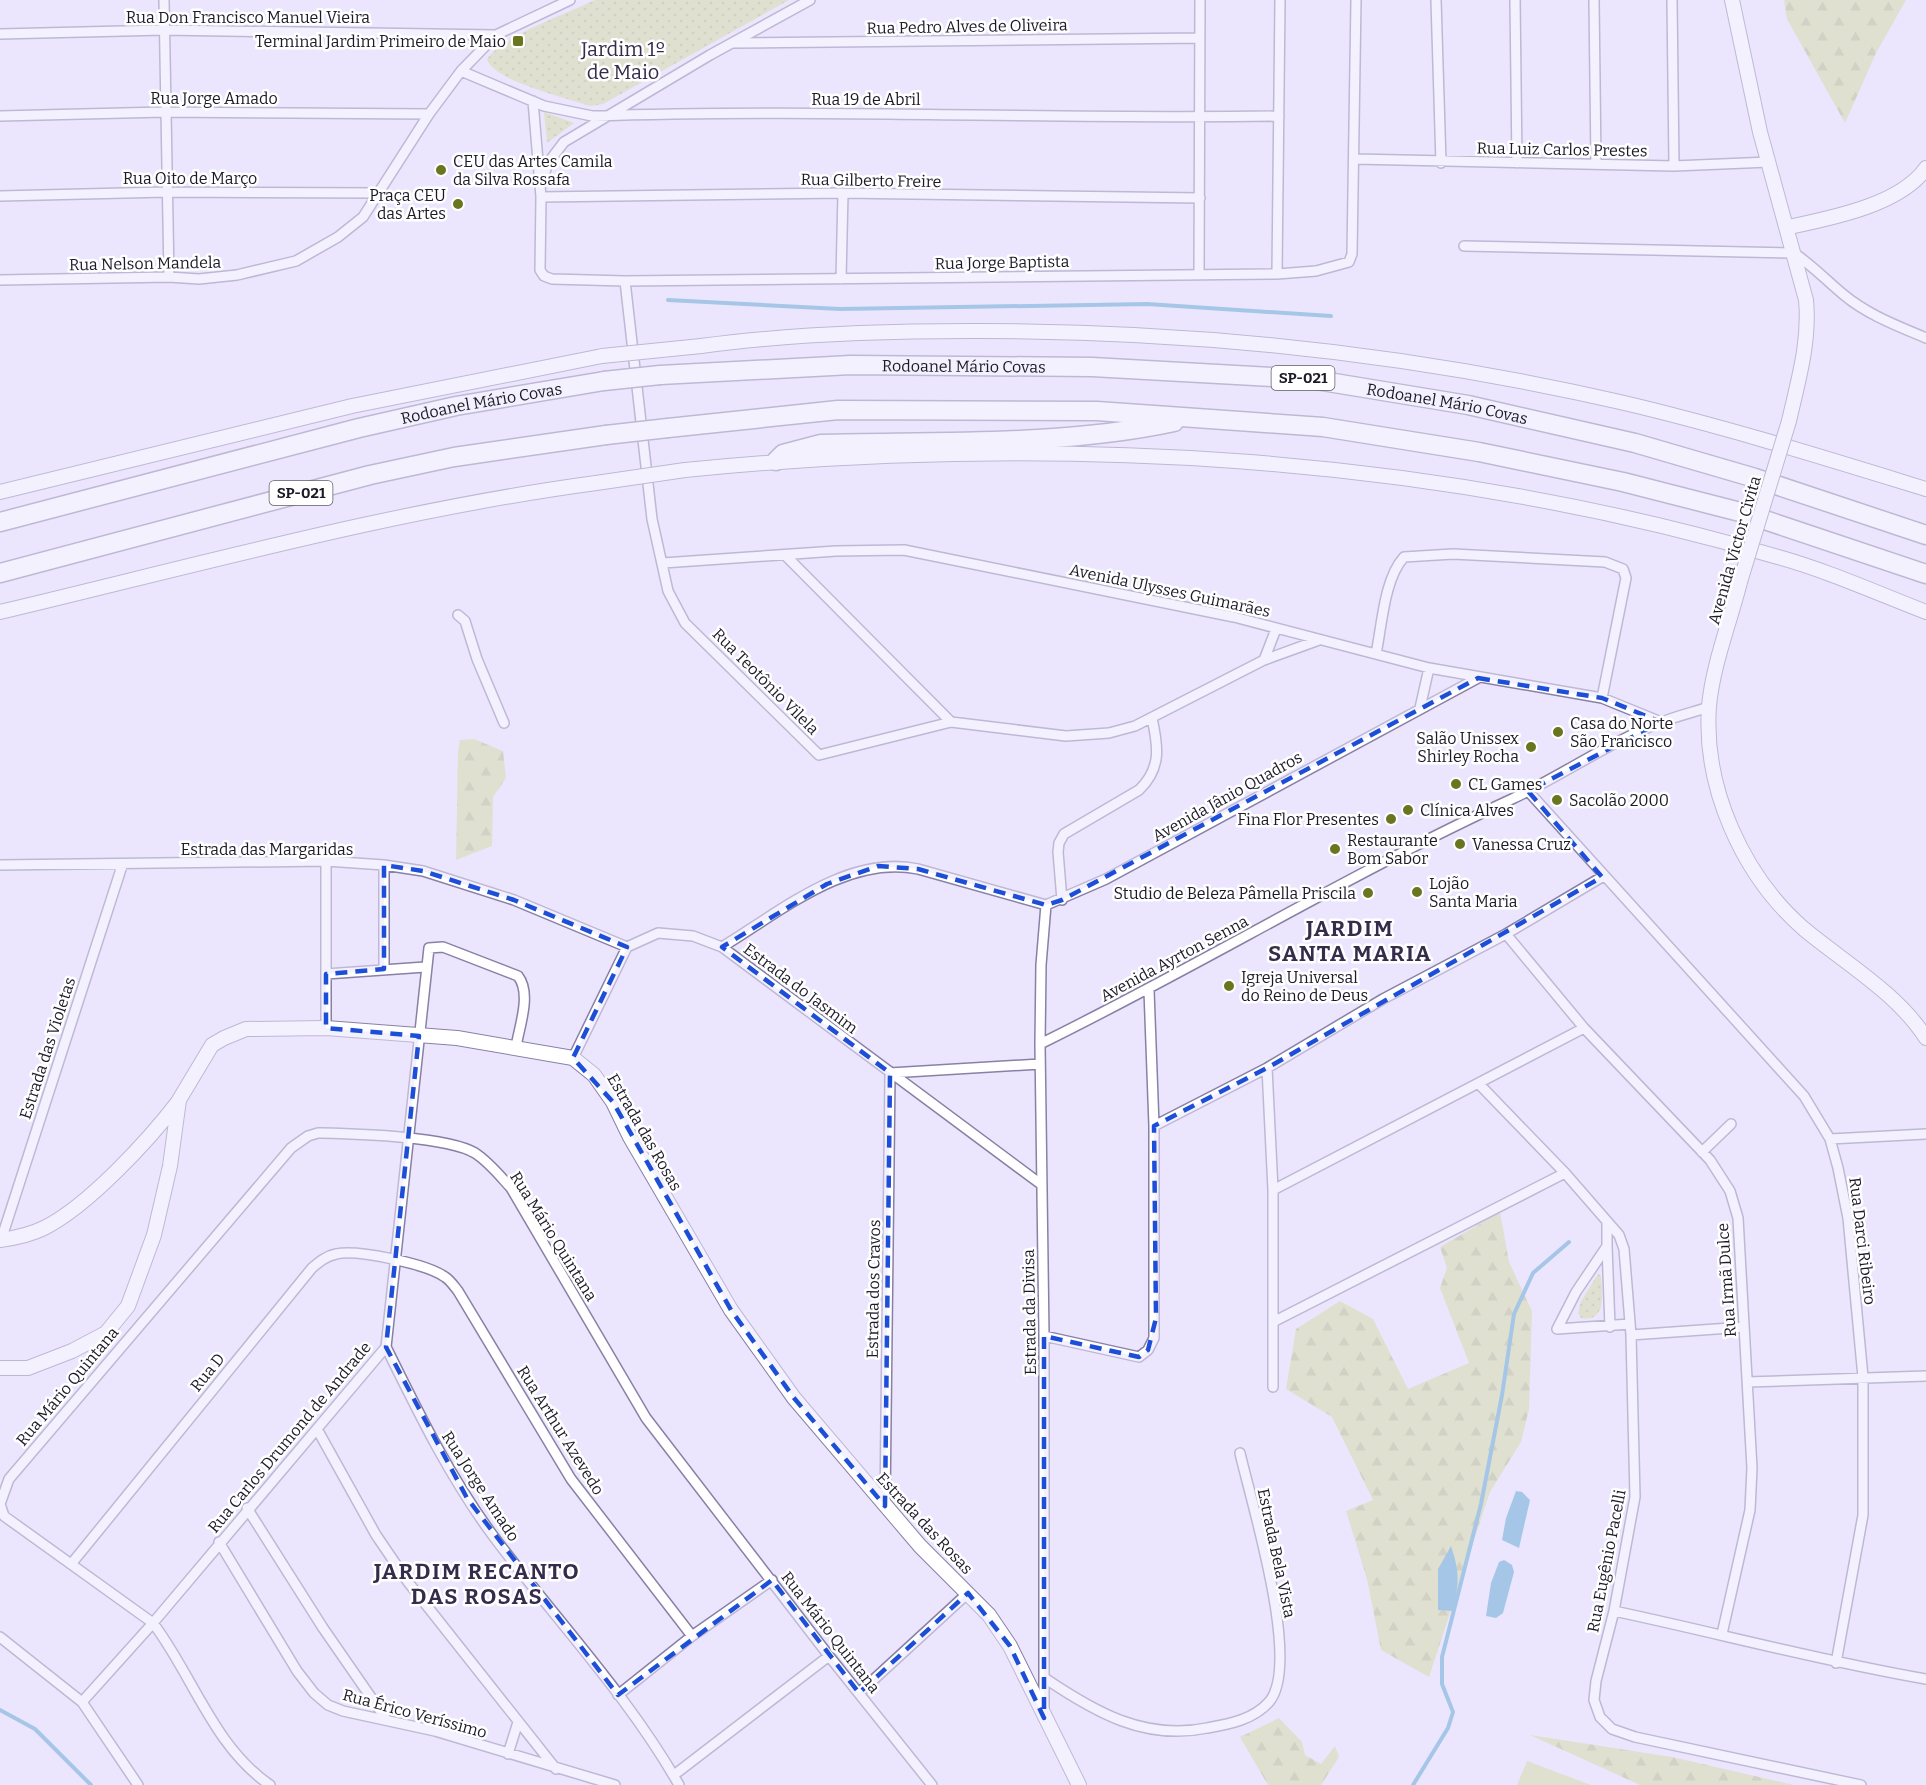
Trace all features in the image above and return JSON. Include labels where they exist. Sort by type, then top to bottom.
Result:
[{"type":"highway","name":"Rodoanel Mário Covas","points":[[0,522],[359,428],[456,406],[604,381],[660,375],[851,365],[1102,367],[1310,379],[1468,405],[1635,443],[1755,478],[1926,535]]},
{"type":"highway","name":"SP-021","points":[[0,573],[370,475],[454,457],[606,435],[838,410],[1098,411],[1323,427],[1398,438],[1612,480],[1744,513],[1926,574]]},
{"type":"highway","points":[[776,461],[783,454],[821,444],[1074,436],[1130,432],[1198,417]]},
{"type":"main road","name":"Avenida Victor Civita","points":[[1732,0],[1769,162],[1789,227],[1806,300],[1808,325],[1789,421],[1740,582],[1709,707],[1713,763],[1723,808],[1740,848],[1765,887],[1803,927],[1905,1010],[1926,1038]]},
{"type":"main road","points":[[1789,227],[1835,217],[1881,200],[1903,190],[1926,168]]},
{"type":"main road","points":[[0,492],[352,406],[602,356],[806,336],[1000,331],[1186,338],[1309,349],[1492,376],[1622,403],[1759,438],[1926,489]]},
{"type":"main road","points":[[0,612],[413,515],[525,493],[685,470],[776,461],[955,453],[1110,455],[1258,464],[1491,492],[1662,527],[1778,557],[1926,612]]},
{"type":"main road","name":"Estrada das Rosas","points":[[0,1368],[28,1368],[72,1351],[106,1333],[128,1305],[154,1235],[170,1166],[179,1100],[212,1045],[224,1038],[246,1029],[326,1028],[458,1038],[573,1058],[594,1075],[613,1102],[641,1156],[731,1310],[794,1398],[920,1546],[989,1616],[1010,1646],[1079,1785]]},
{"type":"main road","points":[[1,1240],[28,1235],[46,1227],[76,1205],[136,1152],[179,1100]]},
{"type":"street","points":[[164,0],[164,112],[169,277]]},
{"type":"street","name":"Rua Nelson Mandela","points":[[0,280],[169,277],[199,279],[237,275],[296,261],[338,237],[363,217],[429,114],[461,71],[496,35],[570,0]]},
{"type":"street","points":[[541,186],[548,163],[564,142],[810,0]]},
{"type":"street","points":[[1199,274],[1200,0]]},
{"type":"street","points":[[1276,274],[1280,0]]},
{"type":"street","points":[[1355,159],[1356,0]]},
{"type":"street","points":[[1437,0],[1441,163]]},
{"type":"street","points":[[1515,0],[1517,163]]},
{"type":"street","points":[[1594,0],[1596,163]]},
{"type":"street","points":[[1672,0],[1674,166]]},
{"type":"street","name":"Rua Don Francisco Manuel Vieira","points":[[0,34],[164,30],[496,35]]},
{"type":"street","name":"Rua Pedro Alves de Oliveira","points":[[734,44],[1200,38]]},
{"type":"street","name":"Rua 19 de Abril","points":[[461,71],[568,113],[610,116],[943,114],[1279,116]]},
{"type":"street","points":[[533,101],[541,197]]},
{"type":"street","name":"Rua Jorge Amado","points":[[0,116],[164,112],[429,114]]},
{"type":"street","name":"Rua Luiz Carlos Prestes","points":[[1355,159],[1441,163],[1596,163],[1674,166],[1769,162]]},
{"type":"street","name":"Rua Jorge Baptista","points":[[541,197],[540,270],[544,276],[552,279],[625,281],[1276,274],[1316,271],[1349,262],[1352,254],[1355,159]]},
{"type":"street","name":"Rua Oito de Março","points":[[0,196],[166,192],[379,193]]},
{"type":"street","points":[[842,279],[843,193]]},
{"type":"street","name":"Rua Gilberto Freire","points":[[541,197],[843,193],[1200,198]]},
{"type":"street","points":[[1464,246],[1794,253],[1814,267],[1845,296],[1869,312],[1926,338]]},
{"type":"street","name":"Rua Teotônio Vilela","points":[[625,281],[652,519],[671,599],[685,622],[819,755],[951,722],[1066,736],[1091,736],[1135,726],[1264,660],[1319,640]]},
{"type":"street","name":"Avenida Ulysses Guimarães","points":[[663,564],[836,550],[904,550],[1234,617],[1429,668],[1602,698],[1661,722]]},
{"type":"street","points":[[1376,654],[1397,564],[1404,557],[1413,554],[1605,562],[1623,569],[1626,578],[1602,698]]},
{"type":"street","points":[[785,555],[951,722]]},
{"type":"street","points":[[458,615],[465,621],[477,659],[504,723]]},
{"type":"street","points":[[1264,660],[1276,629]]},
{"type":"street","points":[[1420,708],[1429,668]]},
{"type":"street","name":"Avenida Jânio Quadros","points":[[1046,905],[1106,879],[1478,678]]},
{"type":"street","name":"Avenida Ayrton Senna","points":[[1040,1044],[1149,990],[1334,888],[1661,722],[1709,707]]},
{"type":"street","points":[[1062,900],[1059,843],[1064,834],[1139,790],[1149,780],[1156,766],[1158,750],[1152,717]]},
{"type":"street","name":"Rua Darci Ribeiro","points":[[1528,791],[1602,876],[1804,1096],[1830,1139],[1848,1218],[1863,1377],[1863,1515],[1836,1663]]},
{"type":"street","points":[[326,861],[326,1028]]},
{"type":"street","name":"Estrada das Margaridas","points":[[0,865],[122,866],[326,861],[423,871],[514,900],[627,947]]},
{"type":"street","points":[[722,947],[827,884],[851,872],[878,866],[900,865],[918,869],[1046,905]]},
{"type":"street","name":"Estrada das Violetas","points":[[1,1240],[122,866]]},
{"type":"street","points":[[384,866],[384,969]]},
{"type":"street","points":[[1154,1126],[1267,1068],[1383,999],[1506,934],[1602,876]]},
{"type":"street","name":"Estrada da Divisa","points":[[1044,1718],[1046,1679],[1044,1336],[1040,1044],[1041,965],[1046,905]]},
{"type":"street","name":"Estrada do Jasmim","points":[[627,947],[658,933],[693,936],[722,947],[1042,1185]]},
{"type":"street","name":"Rua Irmã Dulce","points":[[1506,934],[1584,1028],[1702,1152],[1730,1191],[1738,1218],[1752,1468],[1750,1510],[1722,1634]]},
{"type":"street","points":[[326,974],[425,967],[429,948],[437,946],[507,969],[524,983],[525,994],[516,1047]]},
{"type":"street","points":[[573,1058],[627,947]]},
{"type":"street","name":"Rua Carlos Drumond de Andrade","points":[[82,1702],[153,1623],[247,1508],[386,1347],[425,967]]},
{"type":"street","points":[[1044,1336],[1139,1357],[1148,1350],[1154,1338],[1156,1318],[1154,1126],[1149,990]]},
{"type":"street","points":[[1273,1190],[1584,1028]]},
{"type":"street","points":[[890,1073],[1040,1064]]},
{"type":"street","points":[[1267,1068],[1273,1190],[1275,1321],[1273,1387]]},
{"type":"street","name":"Estrada dos Cravos","points":[[885,1506],[890,1073]]},
{"type":"street","name":"Rua Eugênio Pacelli","points":[[1480,1084],[1565,1173],[1619,1234],[1624,1249],[1631,1335],[1635,1497],[1614,1611],[1596,1681],[1594,1700],[1600,1718],[1612,1729],[1635,1737],[1861,1785]]},
{"type":"street","points":[[1702,1152],[1731,1124]]},
{"type":"street","name":"Rua Mário Quintana","points":[[72,1563],[4,1516],[0,1504],[9,1479],[139,1323],[291,1148],[308,1136],[318,1133],[406,1139],[458,1146],[474,1152],[490,1165],[511,1188],[646,1418],[829,1656],[932,1785]]},
{"type":"street","points":[[1830,1139],[1926,1134]]},
{"type":"street","points":[[1275,1321],[1565,1173]]},
{"type":"street","points":[[1607,1221],[1610,1327]]},
{"type":"street","points":[[1607,1246],[1576,1292],[1557,1329],[1630,1324]]},
{"type":"street","name":"Rua D","points":[[72,1563],[312,1268],[324,1258],[338,1254],[394,1259]]},
{"type":"street","name":"Rua Arthur Azevedo","points":[[394,1259],[435,1271],[447,1278],[458,1291],[571,1479],[692,1636]]},
{"type":"street","points":[[1631,1335],[1744,1327]]},
{"type":"street","name":"Rua Jorge Amado","points":[[386,1347],[431,1436],[467,1498],[493,1536],[618,1695],[679,1785]]},
{"type":"street","points":[[1748,1382],[1926,1376]]},
{"type":"street","points":[[317,1429],[376,1534],[408,1582],[556,1769]]},
{"type":"street","name":"Estrada Bela Vista","points":[[1046,1679],[1087,1707],[1119,1721],[1151,1729],[1193,1731],[1242,1721],[1269,1702],[1280,1681],[1281,1669],[1276,1605],[1240,1453]]},
{"type":"street","points":[[247,1508],[298,1590],[386,1719]]},
{"type":"street","name":"Rua Érico Veríssimo","points":[[219,1542],[297,1671],[314,1693],[328,1705],[343,1711],[386,1719],[615,1785]]},
{"type":"street","points":[[72,1563],[153,1623],[170,1645],[230,1749],[270,1785]]},
{"type":"street","points":[[618,1695],[692,1636],[772,1580]]},
{"type":"street","points":[[859,1693],[968,1593]]},
{"type":"street","points":[[1614,1611],[1722,1634],[1836,1663],[1926,1679]]},
{"type":"street","points":[[0,1637],[82,1702],[138,1785]]},
{"type":"street","points":[[674,1775],[829,1656]]},
{"type":"street","points":[[508,1754],[518,1722]]},
{"type":"highlighted area","points":[[1478,678],[1602,698],[1661,722],[1528,791],[1602,877],[1267,1068],[1154,1126],[1156,1318],[1148,1350],[1139,1357],[1044,1336],[1044,1718],[1010,1646],[968,1593],[859,1693],[772,1580],[618,1695],[467,1498],[386,1347],[419,1036],[326,1028],[326,974],[384,969],[384,865],[423,871],[514,900],[627,947],[573,1058],[613,1102],[731,1310],[794,1398],[885,1506],[890,1073],[722,947],[827,884],[878,866],[918,869],[1046,905],[1062,900]]},
{"type":"green space","points":[[595,0],[789,0],[603,104],[590,106],[532,88],[502,74],[492,67],[487,59],[495,50],[521,34]]},
{"type":"green space","points":[[1784,0],[1906,0],[1876,53],[1845,123],[1787,19]]},
{"type":"green space","points":[[544,112],[574,123],[547,143]]},
{"type":"green space","points":[[474,739],[503,751],[506,778],[493,797],[492,846],[456,860],[458,752],[460,740]]},
{"type":"green space","points":[[1500,1212],[1509,1262],[1532,1311],[1529,1409],[1521,1442],[1490,1492],[1429,1677],[1381,1650],[1367,1579],[1346,1511],[1373,1500],[1332,1417],[1286,1389],[1296,1329],[1340,1301],[1373,1319],[1408,1389],[1469,1363],[1440,1288],[1447,1268],[1440,1247]]},
{"type":"green space","points":[[1598,1274],[1601,1276],[1602,1291],[1599,1312],[1589,1318],[1581,1318],[1578,1313],[1581,1301]]},
{"type":"green space","points":[[1279,1718],[1302,1742],[1305,1755],[1321,1764],[1335,1746],[1339,1757],[1321,1785],[1268,1785],[1240,1737]]},
{"type":"green space","points":[[1530,1735],[1672,1757],[1794,1785],[1640,1785]]},
{"type":"green space","points":[[1527,1761],[1591,1785],[1517,1785]]},
{"type":"water","points":[[1516,1491],[1522,1492],[1530,1500],[1519,1548],[1502,1540],[1506,1518]]},
{"type":"water","points":[[1451,1546],[1457,1571],[1453,1611],[1438,1610],[1438,1569]]},
{"type":"water","points":[[1504,1560],[1512,1565],[1514,1572],[1503,1613],[1496,1618],[1486,1616],[1491,1583],[1499,1562]]},
{"type":"waterway","points":[[668,300],[840,309],[1147,304],[1331,316]]},
{"type":"waterway","points":[[1413,1785],[1448,1728],[1453,1712],[1442,1684],[1442,1657],[1481,1504],[1502,1395],[1514,1314],[1533,1273],[1569,1242]]},
{"type":"waterway","points":[[0,1710],[35,1729],[91,1785]]},
{"type":"place","name":"Terminal Jardim Primeiro de Maio","points":[[518,41]]},
{"type":"place","name":"CEU das Artes Camila da Silva Rossafa","points":[[441,170]]},
{"type":"place","name":"Praça CEU das Artes","points":[[458,204]]},
{"type":"place","name":"Casa do Norte São Francisco","points":[[1558,732]]},
{"type":"place","name":"Salão Unissex Shirley Rocha","points":[[1531,747]]},
{"type":"place","name":"CL Games","points":[[1456,784]]},
{"type":"place","name":"Sacolão 2000","points":[[1557,800]]},
{"type":"place","name":"Clínica Alves","points":[[1408,810]]},
{"type":"place","name":"Fina Flor Presentes","points":[[1391,819]]},
{"type":"place","name":"Vanessa Cruz","points":[[1460,844]]},
{"type":"place","name":"Restaurante Bom Sabor","points":[[1335,849]]},
{"type":"place","name":"Lojão Santa Maria","points":[[1417,892]]},
{"type":"place","name":"Studio de Beleza Pâmella Priscila","points":[[1368,893]]},
{"type":"place","name":"Igreja Universal do Reino de Deus","points":[[1229,986]]},
{"type":"district","name":"Jardim 1º de Maio","points":[[623,60]]},
{"type":"district","name":"JARDIM SANTA MARIA","points":[[1350,940]]},
{"type":"district","name":"JARDIM RECANTO DAS ROSAS","points":[[477,1584]]}]
